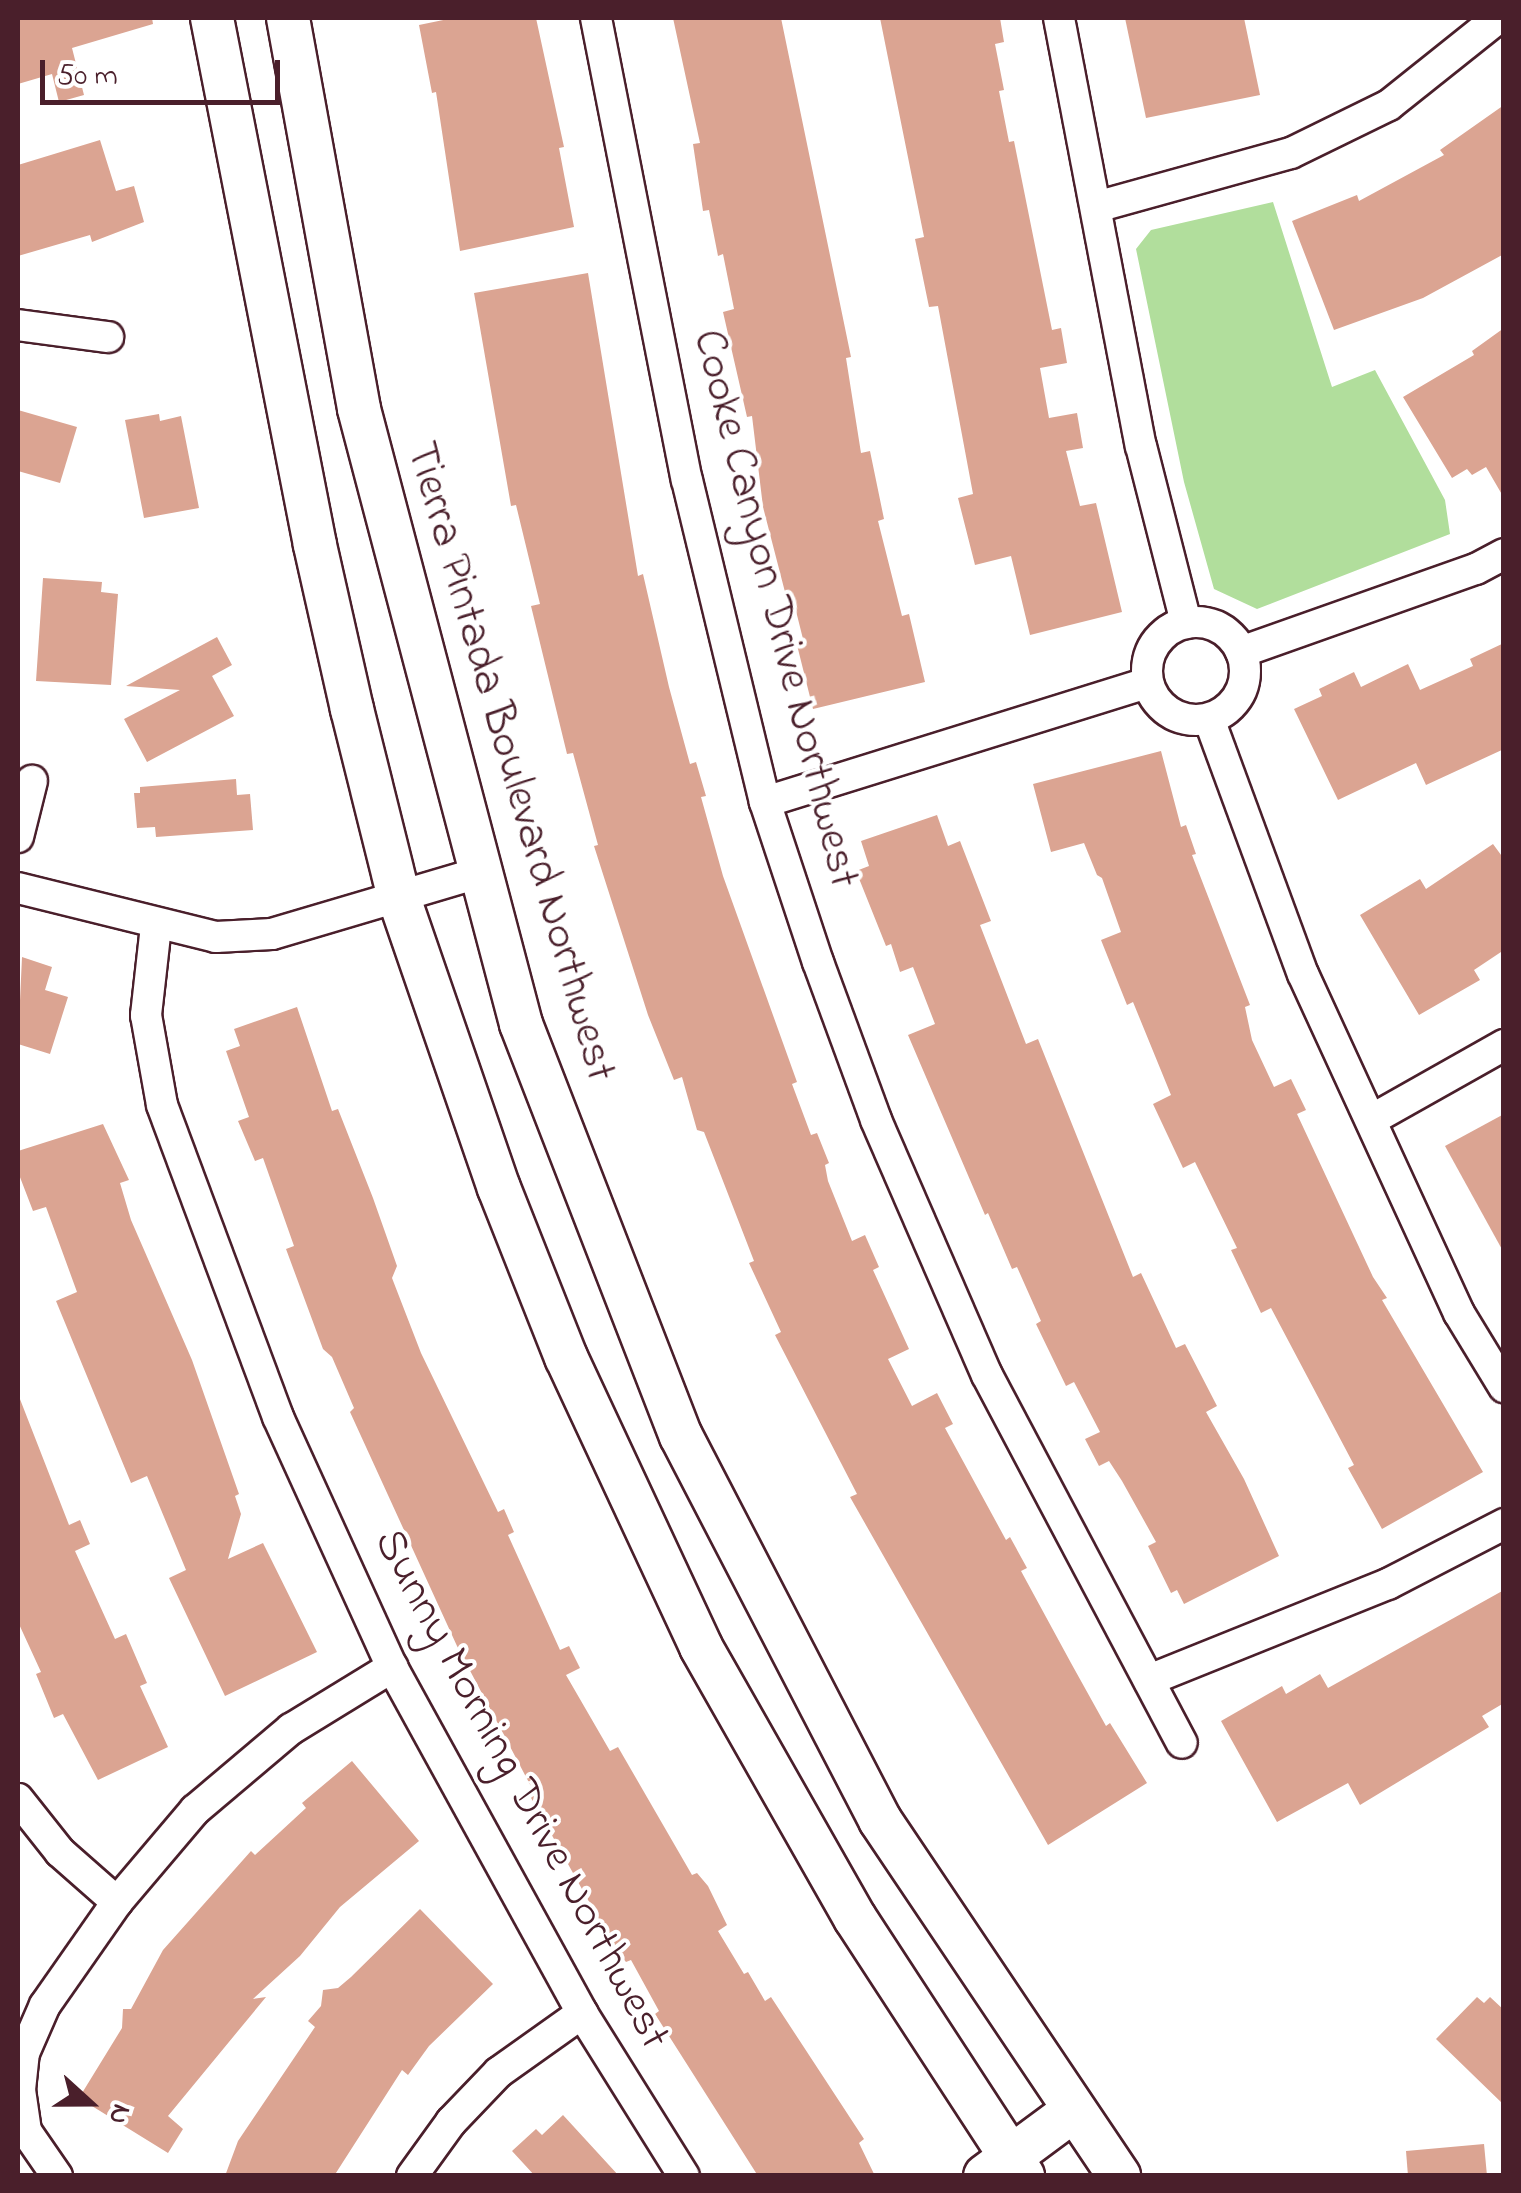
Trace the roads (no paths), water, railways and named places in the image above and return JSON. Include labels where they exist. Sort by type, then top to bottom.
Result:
[{"type":"main road","points":[[212,18],[315,546],[399,898],[499,1188],[629,1500],[775,1782],[1006,2169],[1073,2111]]},
{"type":"main road","name":"Tierra Pintada Boulevard Northwest","points":[[288,18],[359,409],[521,1024],[682,1436],[880,1820],[1073,2111],[1098,2169]]},
{"type":"street","name":"Cooke Canyon Drive Northwest","points":[[596,18],[688,480],[765,802],[876,1120],[987,1375],[1182,1743]]},
{"type":"street","points":[[1059,18],[1142,446],[1186,623]]},
{"type":"street","points":[[1096,207],[1292,153],[1389,105],[1498,18]]},
{"type":"street","points":[[18,325],[108,336]]},
{"type":"street","points":[[1241,652],[1476,570],[1504,554]]},
{"type":"street","points":[[1186,623],[1219,628],[1241,652],[1243,685],[1236,700],[1209,719],[1178,718],[1164,709],[1148,682],[1146,667],[1159,638],[1186,623]]},
{"type":"street","points":[[765,802],[1148,682]]},
{"type":"street","points":[[1209,719],[1303,974],[1459,1313],[1504,1387]]},
{"type":"street","points":[[18,838],[32,781]]},
{"type":"street","points":[[18,888],[156,926],[216,937],[272,934],[481,872]]},
{"type":"street","name":"Sunny Morning Drive Northwest","points":[[156,926],[146,1015],[162,1106],[278,1416],[392,1667],[582,2013],[684,2176]]},
{"type":"street","points":[[1371,1120],[1504,1045]]},
{"type":"street","points":[[1149,1680],[1388,1584],[1504,1524]]},
{"type":"street","points":[[57,2176],[26,2130],[20,2090],[24,2052],[45,2005],[117,1902],[195,1810],[291,1729],[392,1667]]},
{"type":"street","points":[[18,1799],[60,1852],[117,1902]]},
{"type":"street","points":[[412,2176],[451,2122],[498,2072],[582,2013]]}]
